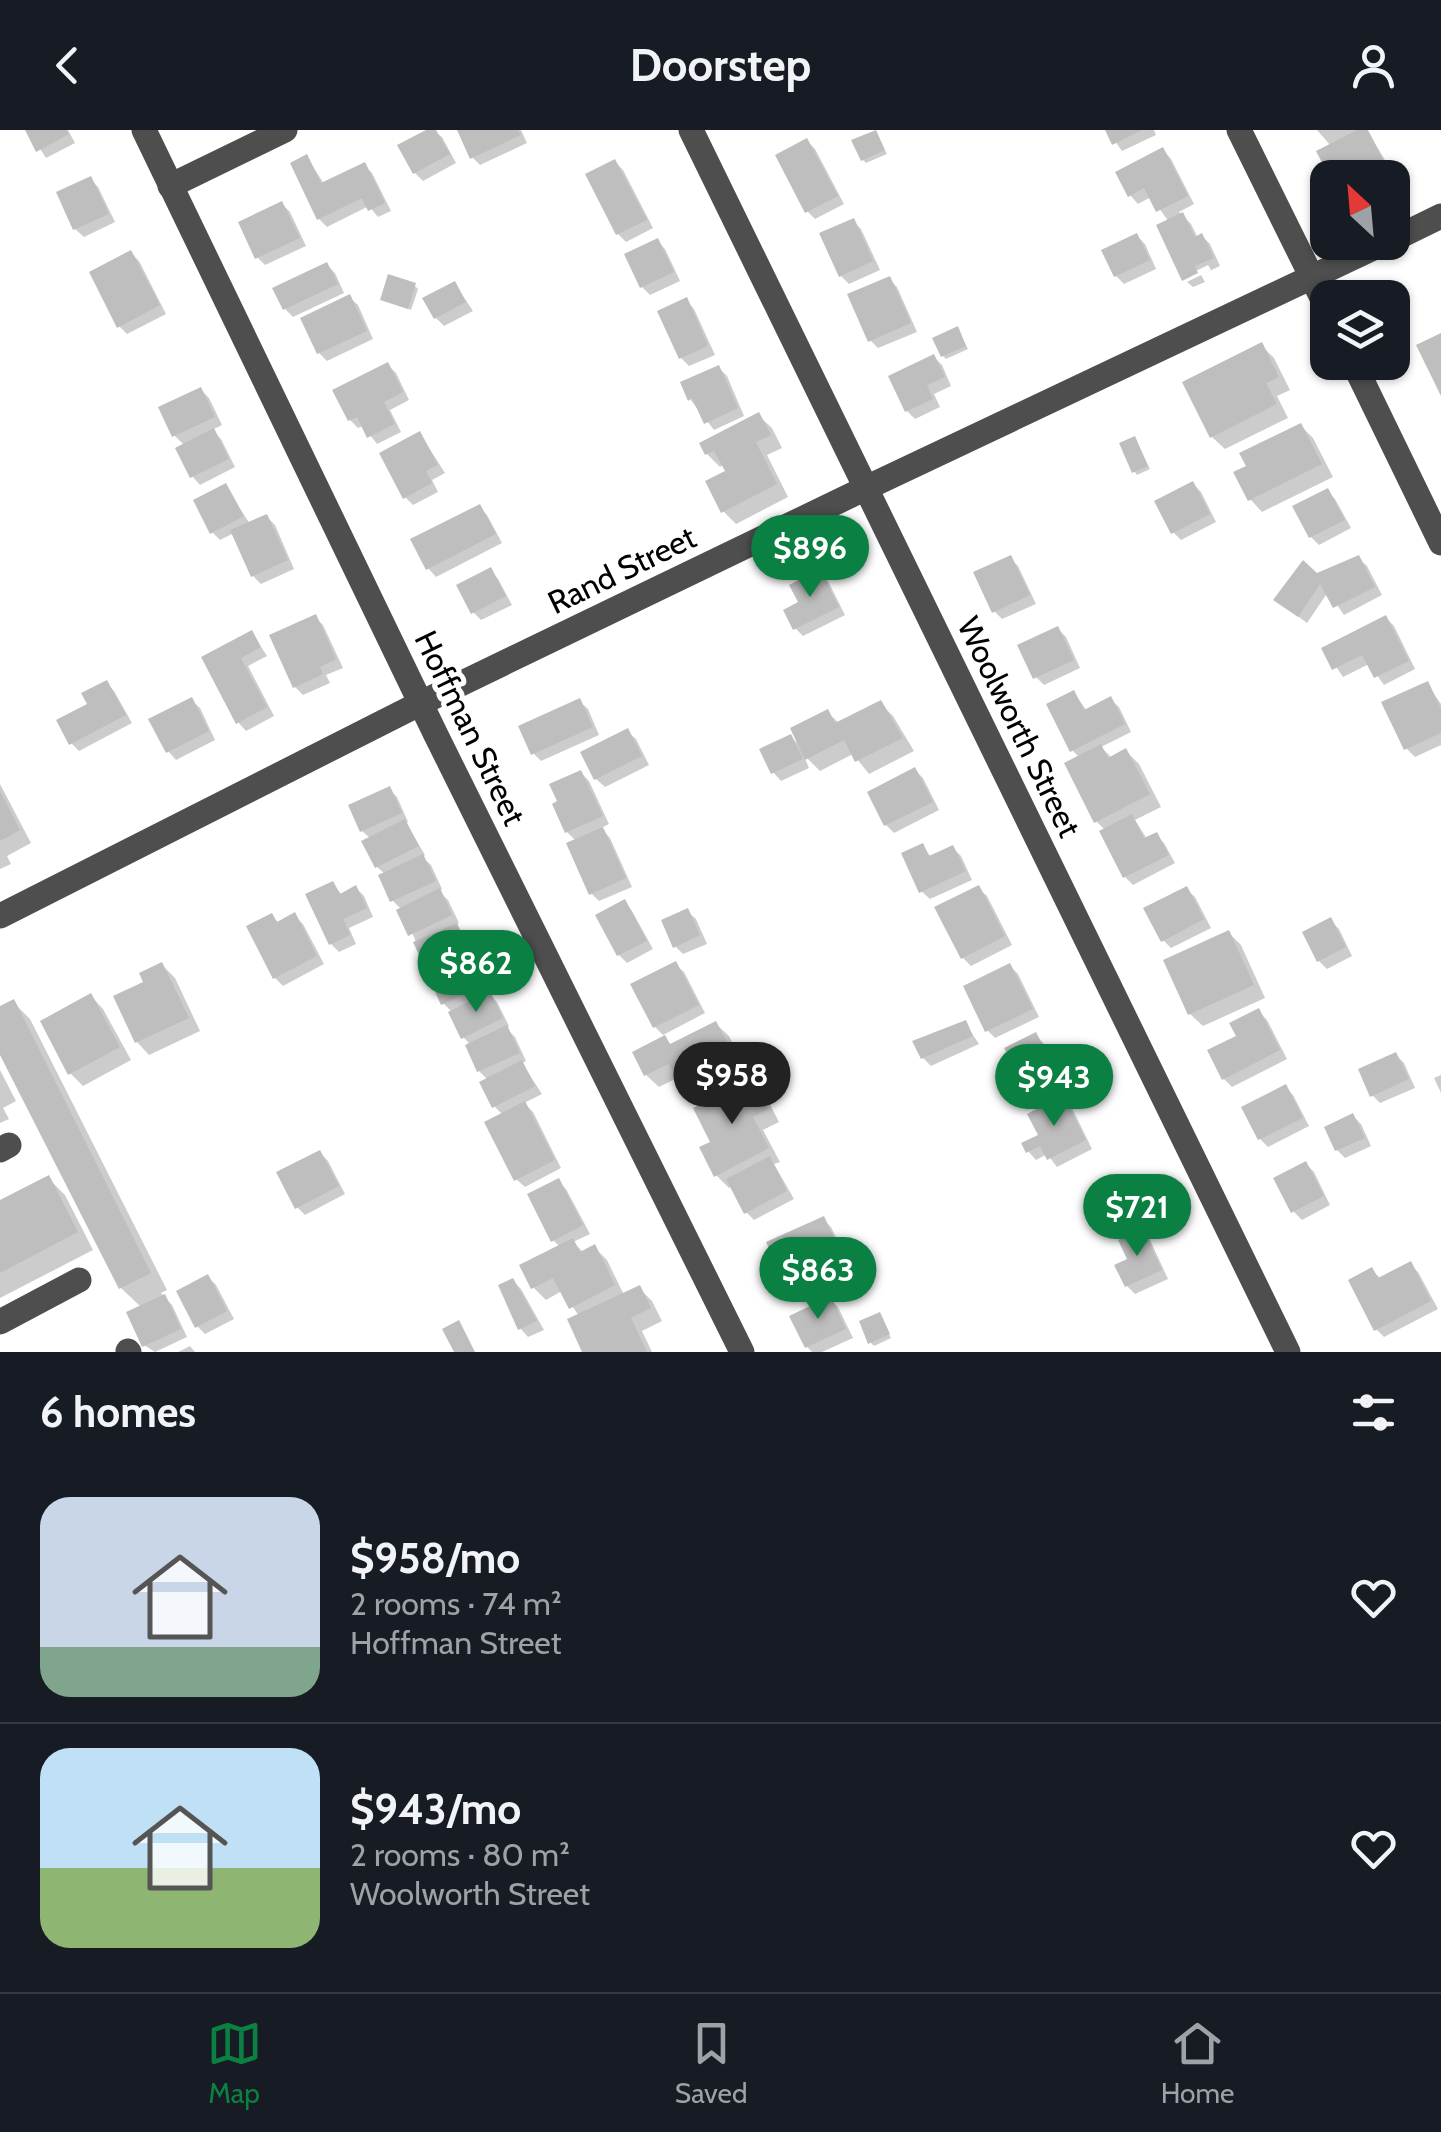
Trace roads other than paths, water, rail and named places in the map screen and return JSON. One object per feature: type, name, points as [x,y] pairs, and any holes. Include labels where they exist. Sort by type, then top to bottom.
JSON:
[{"type":"street","name":"Hoffman Street","points":[[144,130],[421,704],[742,1352]]},
{"type":"street","points":[[170,186],[285,130]]},
{"type":"street","name":"Woolworth Street","points":[[692,130],[1288,1352]]},
{"type":"street","points":[[1239,130],[1312,279]]},
{"type":"street","name":"Rand Street","points":[[1410,231],[1441,216]]},
{"type":"street","name":"Rand Street","points":[[0,916],[421,704],[866,488],[1351,260]]},
{"type":"street","points":[[1362,380],[1441,544]]},
{"type":"street","points":[[0,1322],[78,1280]]}]
